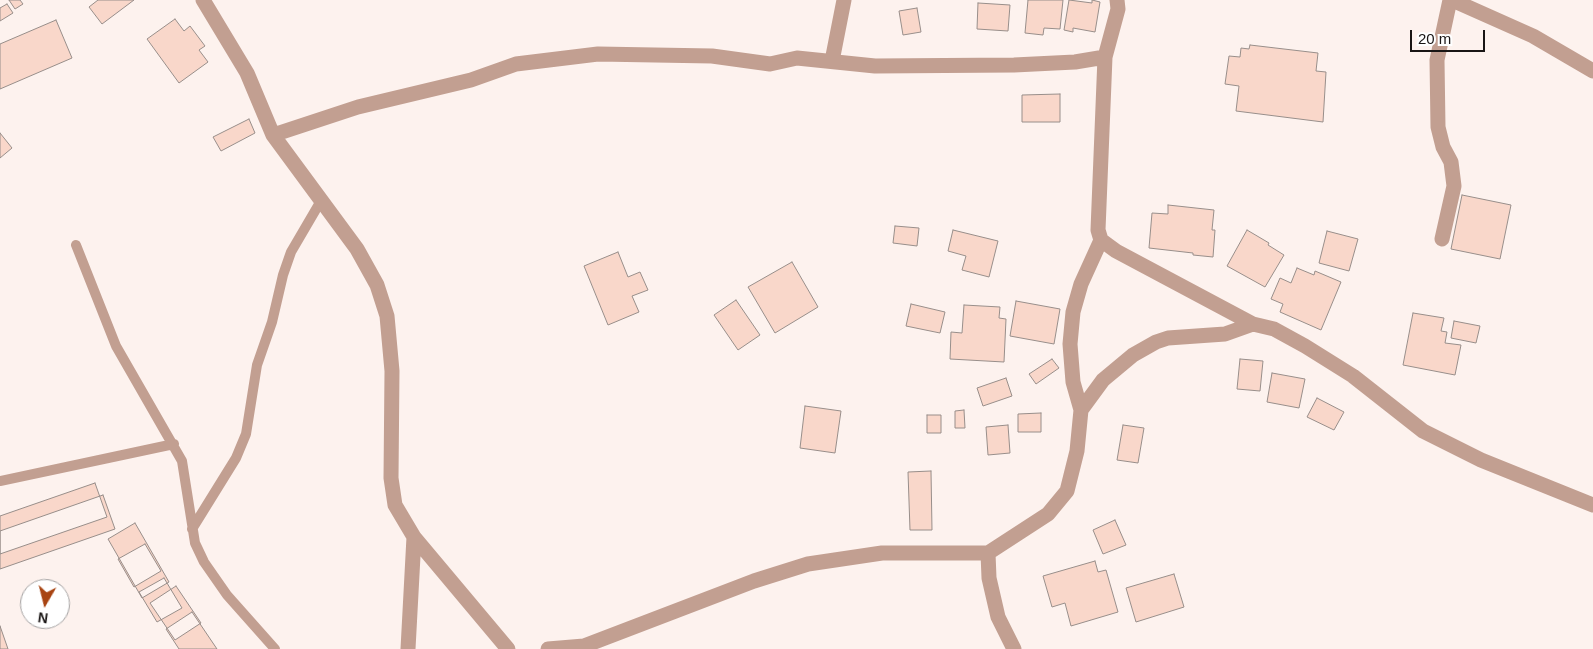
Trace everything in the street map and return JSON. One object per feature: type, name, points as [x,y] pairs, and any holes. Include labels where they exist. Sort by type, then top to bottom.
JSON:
[{"type":"street","points":[[204,0],[247,73],[274,135],[357,249],[377,285],[387,316],[392,371],[392,478],[395,505],[414,537],[508,649]]},
{"type":"street","points":[[832,60],[844,0]]},
{"type":"street","points":[[1117,0],[1118,9],[1105,57],[1098,230],[1101,240],[1116,251],[1253,324],[1274,330],[1304,346],[1353,376],[1423,431],[1481,460],[1593,505]]},
{"type":"street","points":[[1442,240],[1454,186],[1451,162],[1443,147],[1438,127],[1437,60],[1451,0],[1533,36],[1593,71]]},
{"type":"street","points":[[274,135],[358,107],[471,80],[525,63],[598,54],[712,56],[770,64],[798,58],[832,60],[875,66],[1014,65],[1075,62],[1105,57]]},
{"type":"street","points":[[548,649],[584,646],[754,581],[808,564],[882,553],[988,553],[1048,514],[1066,491],[1077,451],[1081,410],[1073,382],[1070,344],[1073,312],[1081,284],[1101,240]]},
{"type":"street","points":[[1081,410],[1103,380],[1146,346],[1168,338],[1225,334],[1253,324]]},
{"type":"street","points":[[408,649],[414,537]]},
{"type":"street","points":[[988,553],[989,578],[998,617],[1014,649]]},
{"type":"lane","points":[[192,529],[236,458],[246,434],[258,365],[272,322],[283,275],[291,252],[322,199]]},
{"type":"lane","points":[[76,245],[116,346],[174,444],[186,475],[195,543],[204,562],[227,595],[275,649]]},
{"type":"lane","points":[[0,481],[174,444]]},
{"type":"building","points":[[9,0],[20,0],[23,4],[15,9]]},
{"type":"building","points":[[98,0],[134,0],[102,24],[89,7]]},
{"type":"building","points":[[1028,0],[1063,0],[1060,29],[1044,28],[1043,35],[1025,33]]},
{"type":"building","points":[[1069,0],[1092,3],[1092,0],[1100,2],[1095,32],[1073,28],[1073,32],[1064,30]]},
{"type":"building","points":[[978,3],[1010,5],[1008,31],[977,29]]},
{"type":"building","points":[[7,4],[13,13],[0,21],[0,8]]},
{"type":"building","points":[[917,8],[921,32],[903,35],[899,11]]},
{"type":"building","points":[[175,19],[184,31],[190,26],[205,46],[199,50],[208,62],[179,83],[147,39]]},
{"type":"building","points":[[56,20],[72,58],[0,89],[0,44]]},
{"type":"building","points":[[1250,45],[1318,53],[1316,71],[1326,72],[1323,122],[1236,111],[1239,86],[1225,84],[1229,56],[1240,57],[1241,48],[1249,49]]},
{"type":"building","points":[[1060,94],[1060,122],[1022,122],[1022,95]]},
{"type":"building","points":[[249,119],[255,133],[221,151],[213,137]]},
{"type":"building","points":[[0,133],[12,148],[0,158]]},
{"type":"building","points":[[1462,195],[1511,205],[1500,259],[1451,249]]},
{"type":"building","points":[[1168,205],[1214,210],[1212,230],[1215,230],[1213,257],[1149,248],[1152,213],[1168,214]]},
{"type":"building","points":[[895,226],[919,228],[917,246],[893,243]]},
{"type":"building","points":[[953,230],[998,241],[989,277],[962,270],[966,256],[948,251]]},
{"type":"building","points":[[1247,230],[1269,243],[1268,245],[1284,255],[1265,287],[1227,266]]},
{"type":"building","points":[[1327,231],[1358,239],[1349,271],[1319,263]]},
{"type":"building","points":[[618,252],[628,277],[640,272],[648,290],[632,296],[639,312],[608,325],[584,266]]},
{"type":"building","points":[[792,262],[818,307],[775,333],[748,287]]},
{"type":"building","points":[[1297,268],[1314,275],[1315,271],[1341,282],[1321,330],[1280,312],[1283,304],[1271,299],[1280,278],[1291,283]]},
{"type":"building","points":[[736,300],[760,335],[738,350],[714,315]]},
{"type":"building","points":[[1016,301],[1060,309],[1054,344],[1010,336]]},
{"type":"building","points":[[911,304],[945,312],[940,333],[906,326]]},
{"type":"building","points":[[964,305],[1000,307],[999,318],[1006,319],[1004,362],[950,359],[951,332],[962,333]]},
{"type":"building","points":[[1413,313],[1444,318],[1441,331],[1447,332],[1445,343],[1461,345],[1455,375],[1403,365]]},
{"type":"building","points":[[1454,321],[1480,326],[1476,343],[1451,338]]},
{"type":"building","points":[[1052,359],[1059,368],[1036,384],[1029,374]]},
{"type":"building","points":[[1240,359],[1263,361],[1260,391],[1237,389]]},
{"type":"building","points":[[1272,373],[1305,379],[1299,408],[1267,402]]},
{"type":"building","points":[[1006,378],[1012,396],[983,406],[977,388]]},
{"type":"building","points":[[1317,398],[1344,412],[1334,430],[1307,417]]},
{"type":"building","points":[[805,406],[841,411],[835,453],[800,448]]},
{"type":"building","points":[[964,410],[965,428],[955,428],[955,411]]},
{"type":"building","points":[[1041,413],[1041,432],[1018,432],[1018,414]]},
{"type":"building","points":[[927,415],[941,415],[941,433],[927,433]]},
{"type":"building","points":[[1008,425],[1010,453],[988,455],[986,427]]},
{"type":"building","points":[[1123,425],[1144,428],[1138,463],[1117,460]]},
{"type":"building","points":[[931,471],[932,530],[910,530],[908,472]]},
{"type":"building","points":[[95,483],[107,517],[0,554],[0,516]]},
{"type":"building","points":[[103,495],[115,529],[0,569],[0,531]]},
{"type":"building","points":[[1115,520],[1126,545],[1103,554],[1093,530]]},
{"type":"building","points":[[135,523],[169,582],[142,598],[108,539]]},
{"type":"building","points":[[145,544],[161,571],[134,587],[118,559]]},
{"type":"building","points":[[1095,561],[1098,572],[1106,570],[1118,612],[1071,626],[1065,603],[1052,607],[1043,576]]},
{"type":"building","points":[[1174,574],[1184,607],[1136,622],[1126,588]]},
{"type":"building","points":[[164,578],[182,608],[157,622],[139,592]]},
{"type":"building","points":[[176,586],[201,623],[175,640],[150,603]]},
{"type":"building","points":[[192,612],[217,649],[179,649],[166,629]]},
{"type":"building","points":[[0,626],[8,649],[0,649]]}]
